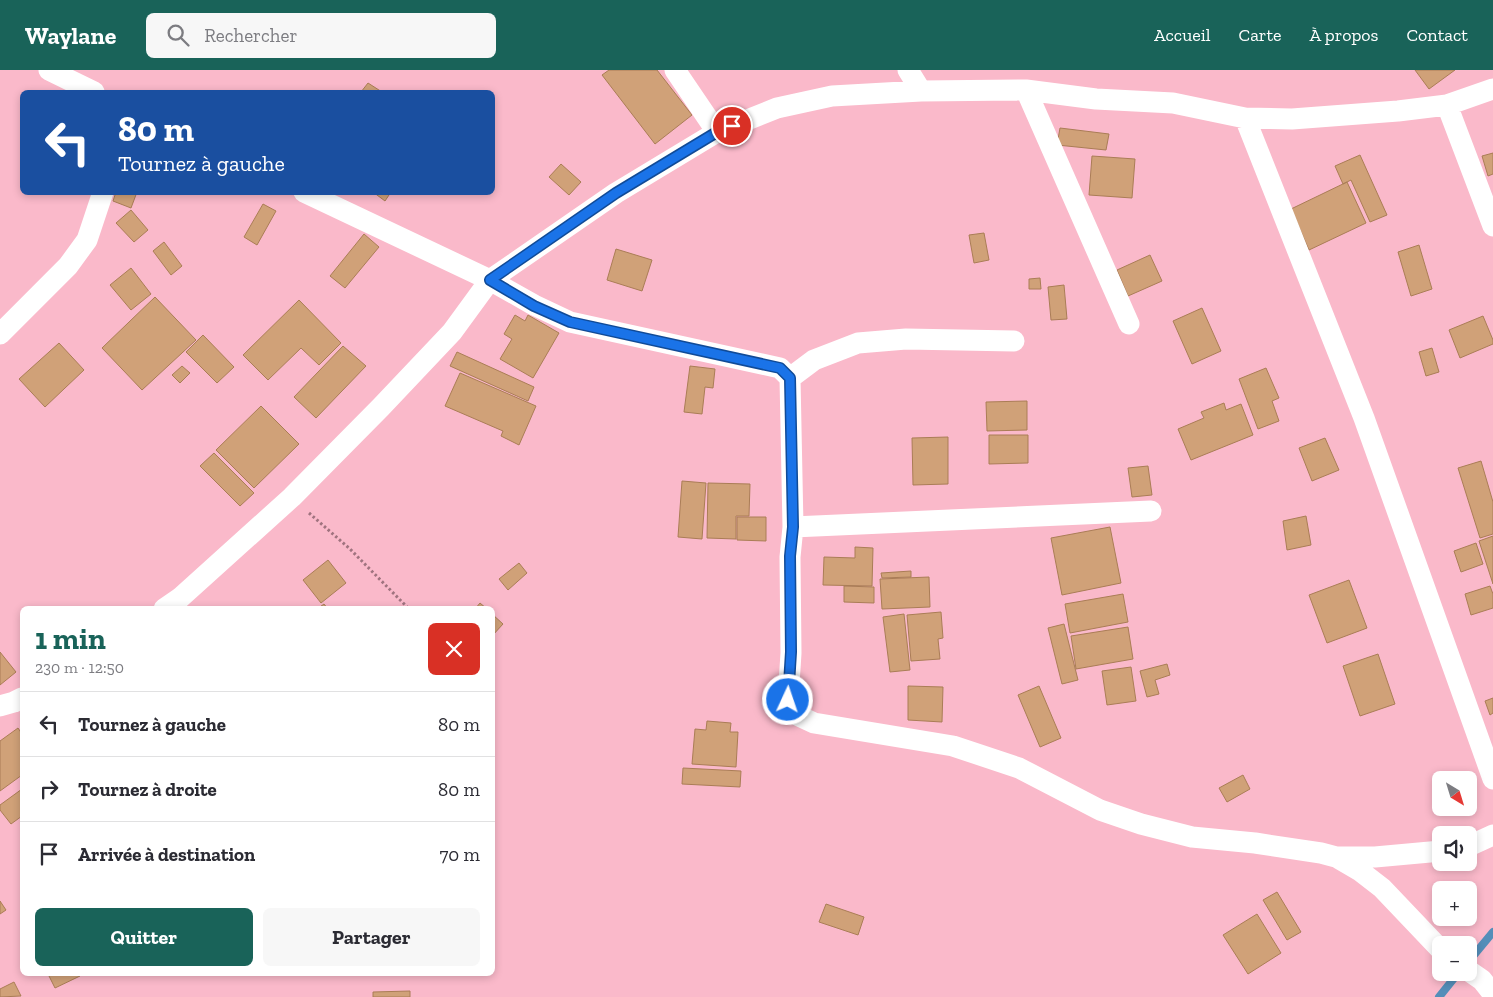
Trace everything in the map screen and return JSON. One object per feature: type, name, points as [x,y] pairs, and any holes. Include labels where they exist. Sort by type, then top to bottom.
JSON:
[{"type":"street","points":[[675,70],[717,132]]},
{"type":"street","points":[[908,70],[921,91]]},
{"type":"street","points":[[61,73],[91,90]]},
{"type":"street","points":[[168,606],[180,598],[292,497],[452,332],[490,280],[616,193],[717,132],[777,108],[832,96],[921,91],[1026,90],[1096,99],[1173,103],[1245,118],[1320,118],[1447,105],[1493,89]]},
{"type":"street","points":[[1026,90],[1129,324]]},
{"type":"street","points":[[1447,105],[1493,226]]},
{"type":"street","points":[[1245,118],[1364,418],[1493,779]]},
{"type":"street","points":[[0,334],[68,266],[87,240],[103,195]]},
{"type":"street","points":[[310,195],[490,280],[534,306],[570,322],[780,368],[790,378],[793,527],[790,556],[791,652],[788,700],[791,708],[799,716],[814,723],[954,746],[1019,768],[1100,810],[1141,824],[1192,837],[1254,843],[1336,857],[1375,857],[1432,852]]},
{"type":"street","points":[[790,378],[814,360],[858,344],[906,339],[1014,341]]},
{"type":"street","points":[[793,527],[1150,510]]},
{"type":"street","points":[[0,706],[20,699]]},
{"type":"street","points":[[1477,842],[1493,835]]},
{"type":"street","points":[[1336,857],[1360,871],[1382,888],[1432,941]]},
{"type":"path","points":[[292,497],[350,549],[406,606]]},
{"type":"building","points":[[609,70],[657,70],[692,115],[655,144],[602,75]]},
{"type":"building","points":[[1415,70],[1455,70],[1429,89]]},
{"type":"building","points":[[368,83],[379,90],[363,90]]},
{"type":"building","points":[[1060,128],[1109,134],[1106,150],[1057,145]]},
{"type":"building","points":[[1493,153],[1493,174],[1488,176],[1482,156]]},
{"type":"building","points":[[1360,155],[1387,215],[1370,222],[1351,180],[1343,184],[1335,166]]},
{"type":"building","points":[[1092,156],[1135,159],[1132,198],[1089,195]]},
{"type":"building","points":[[561,164],[581,182],[569,195],[549,177]]},
{"type":"building","points":[[1347,182],[1366,223],[1309,250],[1291,209]]},
{"type":"building","points":[[115,195],[136,195],[131,208],[113,201]]},
{"type":"building","points":[[377,195],[389,195],[385,201]]},
{"type":"building","points":[[263,204],[276,211],[257,245],[244,237]]},
{"type":"building","points":[[131,210],[148,230],[134,242],[116,223]]},
{"type":"building","points":[[984,233],[989,260],[974,263],[969,235]]},
{"type":"building","points":[[364,234],[379,247],[345,288],[330,276]]},
{"type":"building","points":[[164,242],[182,266],[171,275],[153,251]]},
{"type":"building","points":[[1419,245],[1432,289],[1411,296],[1398,252]]},
{"type":"building","points":[[616,249],[652,260],[642,291],[607,280]]},
{"type":"building","points":[[1150,255],[1162,281],[1128,296],[1117,270]]},
{"type":"building","points":[[131,268],[151,294],[131,310],[110,285]]},
{"type":"building","points":[[1040,278],[1041,289],[1029,289],[1029,279]]},
{"type":"building","points":[[1064,285],[1067,319],[1051,320],[1048,287]]},
{"type":"building","points":[[155,297],[196,340],[142,390],[102,348]]},
{"type":"building","points":[[299,300],[341,343],[319,365],[301,348],[268,380],[243,355]]},
{"type":"building","points":[[1202,308],[1221,351],[1192,364],[1173,321]]},
{"type":"building","points":[[515,315],[525,321],[528,315],[559,333],[533,378],[500,359],[512,339],[504,334]]},
{"type":"building","points":[[1483,316],[1493,344],[1460,358],[1449,330]]},
{"type":"building","points":[[203,335],[234,367],[217,383],[186,352]]},
{"type":"building","points":[[59,343],[84,370],[45,407],[19,379]]},
{"type":"building","points":[[343,346],[366,366],[316,418],[294,397]]},
{"type":"building","points":[[1432,348],[1439,372],[1426,376],[1419,352]]},
{"type":"building","points":[[457,352],[534,387],[528,401],[450,366]]},
{"type":"building","points":[[182,366],[190,373],[180,383],[172,375]]},
{"type":"building","points":[[690,366],[715,369],[713,388],[705,387],[702,414],[684,412]]},
{"type":"building","points":[[1266,368],[1279,398],[1272,401],[1279,421],[1258,429],[1239,379]]},
{"type":"building","points":[[460,373],[536,406],[519,445],[501,436],[503,431],[445,406]]},
{"type":"building","points":[[1027,401],[1027,430],[987,431],[986,402]]},
{"type":"building","points":[[1224,403],[1226,410],[1241,404],[1253,435],[1191,460],[1178,429],[1204,418],[1201,412]]},
{"type":"building","points":[[261,406],[299,444],[254,488],[216,450]]},
{"type":"building","points":[[989,435],[1028,435],[1028,463],[989,464]]},
{"type":"building","points":[[948,437],[948,484],[913,485],[912,438]]},
{"type":"building","points":[[1325,438],[1339,470],[1312,481],[1299,448]]},
{"type":"building","points":[[214,453],[254,493],[240,506],[200,466]]},
{"type":"building","points":[[1481,461],[1493,502],[1493,534],[1480,538],[1458,468]]},
{"type":"building","points":[[1148,466],[1152,495],[1132,497],[1128,468]]},
{"type":"building","points":[[682,481],[706,483],[702,539],[678,537]]},
{"type":"building","points":[[708,483],[750,484],[749,516],[736,516],[736,539],[707,538]]},
{"type":"building","points":[[1306,516],[1311,545],[1287,550],[1283,521]]},
{"type":"building","points":[[737,517],[766,517],[766,541],[737,540]]},
{"type":"building","points":[[1110,527],[1121,583],[1062,595],[1051,538]]},
{"type":"building","points":[[1493,536],[1493,584],[1479,541]]},
{"type":"building","points":[[1476,543],[1483,564],[1461,572],[1454,551]]},
{"type":"building","points":[[855,547],[873,548],[872,586],[823,585],[824,557],[855,558]]},
{"type":"building","points":[[328,560],[346,583],[321,603],[303,580]]},
{"type":"building","points":[[519,563],[527,573],[508,590],[499,579]]},
{"type":"building","points":[[911,571],[911,577],[882,578],[881,573]]},
{"type":"building","points":[[929,577],[930,607],[882,609],[880,579]]},
{"type":"building","points":[[1349,580],[1367,628],[1327,643],[1309,595]]},
{"type":"building","points":[[844,586],[874,587],[874,603],[844,602]]},
{"type":"building","points":[[1490,586],[1493,594],[1493,608],[1471,615],[1465,594]]},
{"type":"building","points":[[1123,594],[1128,622],[1070,633],[1065,604]]},
{"type":"building","points":[[941,612],[943,638],[938,639],[940,659],[911,661],[907,615]]},
{"type":"building","points":[[904,614],[910,670],[890,672],[883,617]]},
{"type":"building","points":[[495,617],[503,624],[495,633]]},
{"type":"building","points":[[1064,624],[1078,680],[1062,684],[1048,628]]},
{"type":"building","points":[[1128,627],[1133,659],[1076,669],[1071,636]]},
{"type":"building","points":[[0,652],[16,672],[0,685]]},
{"type":"building","points":[[1378,654],[1395,704],[1360,716],[1343,666]]},
{"type":"building","points":[[1167,664],[1170,675],[1155,680],[1159,694],[1147,697],[1140,671]]},
{"type":"building","points":[[1131,667],[1136,701],[1107,705],[1102,671]]},
{"type":"building","points":[[908,686],[943,687],[942,722],[908,720]]},
{"type":"building","points":[[1039,686],[1061,738],[1040,747],[1018,695]]},
{"type":"building","points":[[1493,698],[1493,713],[1490,715],[1485,701]]},
{"type":"building","points":[[707,721],[731,723],[730,732],[738,732],[736,767],[692,764],[695,729],[706,730]]},
{"type":"building","points":[[18,728],[20,731],[20,776],[0,791],[0,741]]},
{"type":"building","points":[[683,768],[741,771],[740,787],[682,784]]},
{"type":"building","points":[[1243,775],[1250,789],[1227,802],[1219,788]]},
{"type":"building","points":[[20,790],[20,817],[11,824],[0,810],[0,805]]},
{"type":"building","points":[[1277,892],[1301,932],[1287,940],[1263,900]]},
{"type":"building","points":[[0,901],[6,910],[0,914]]},
{"type":"building","points":[[826,904],[864,917],[858,935],[819,922]]},
{"type":"building","points":[[1257,914],[1281,953],[1248,974],[1223,935]]},
{"type":"building","points":[[49,976],[80,976],[55,988]]},
{"type":"building","points":[[14,982],[21,996],[0,997],[0,989]]},
{"type":"building","points":[[410,991],[410,997],[373,997],[373,992]]},
{"type":"waterway","points":[[1477,951],[1493,932]]},
{"type":"waterway","points":[[1439,997],[1452,981]]},
{"type":"route","points":[[732,126],[717,132],[616,193],[490,280],[534,306],[570,322],[780,368],[790,378],[793,527],[790,556],[791,652],[788,700]]}]
